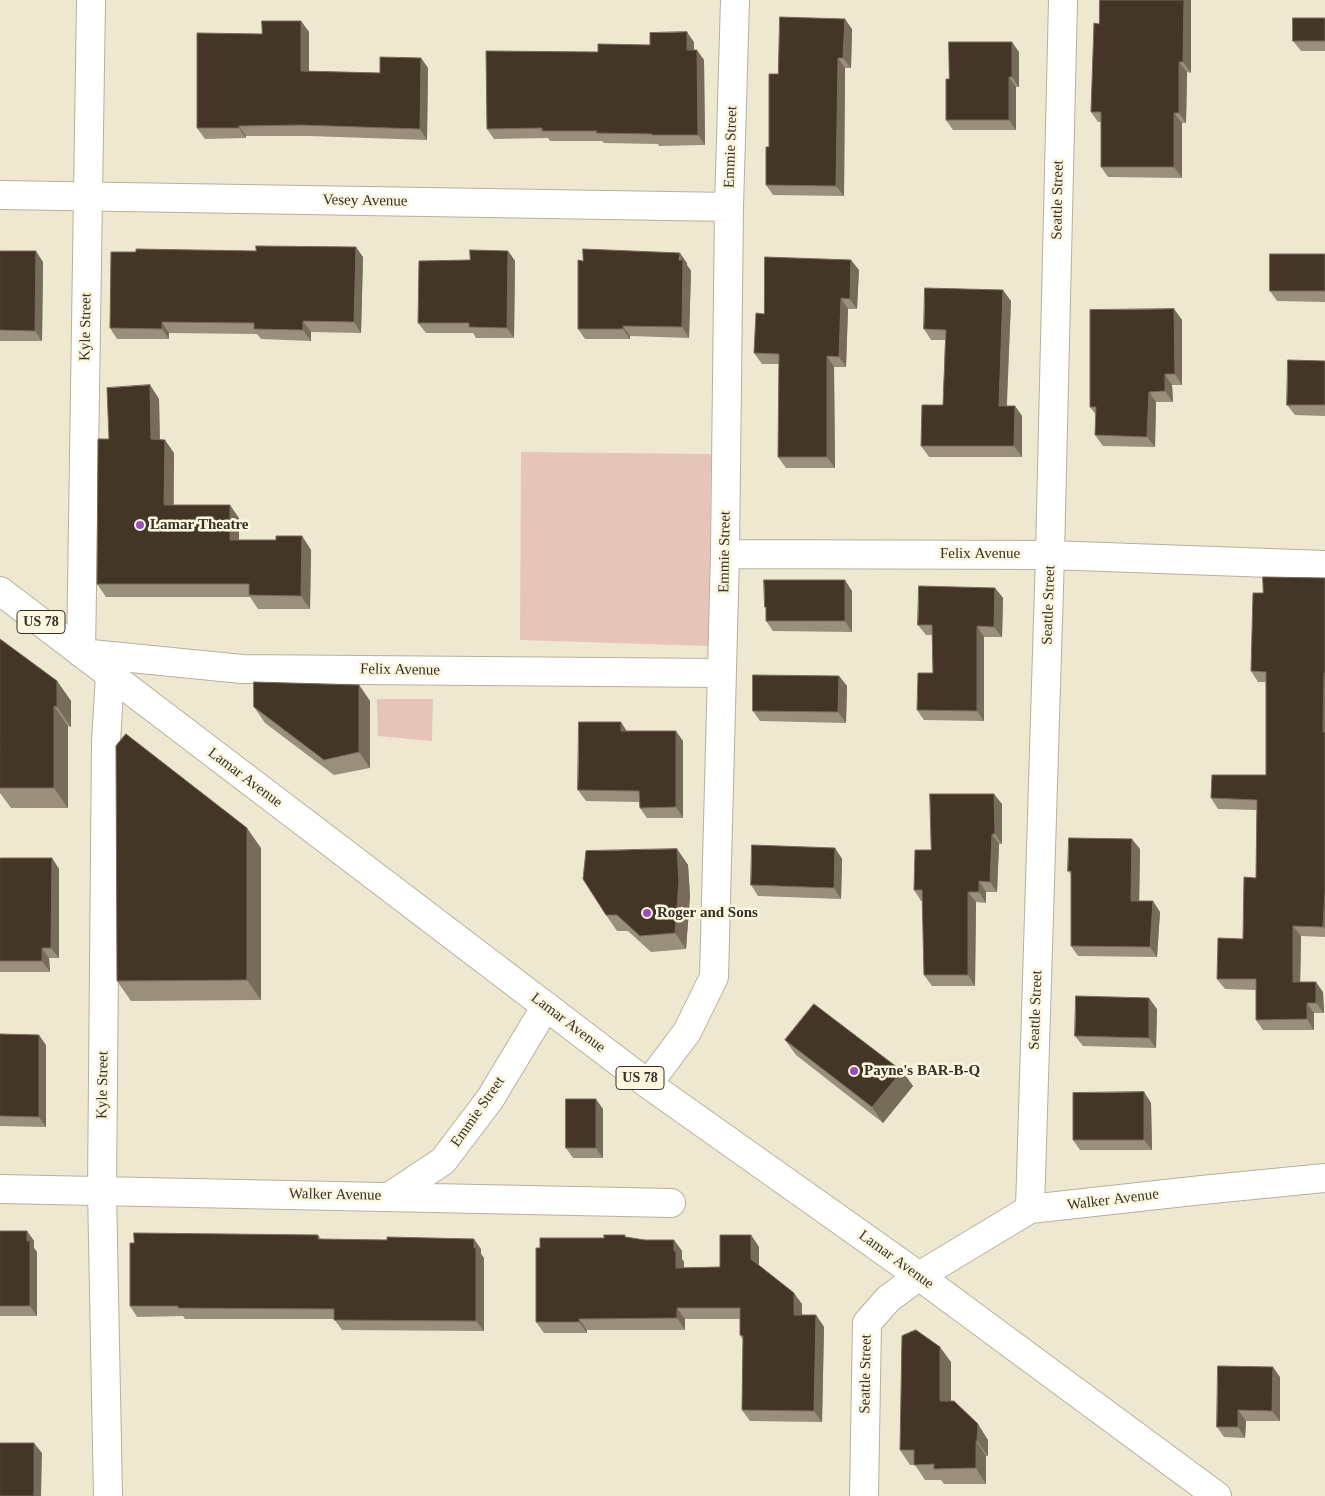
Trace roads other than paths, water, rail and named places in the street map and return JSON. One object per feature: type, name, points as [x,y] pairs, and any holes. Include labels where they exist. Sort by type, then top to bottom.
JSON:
[{"type":"street","name":"Kyle Street","points":[[81,653],[91,0]]},
{"type":"street","name":"Emmie Street","points":[[648,1084],[687,1032],[714,977],[725,554],[729,206],[735,0]]},
{"type":"street","name":"Seattle Street","points":[[1030,1210],[1050,554],[1063,0]]},
{"type":"street","name":"Vesey Avenue","points":[[0,195],[729,206]]},
{"type":"street","name":"Felix Avenue","points":[[725,554],[1050,554],[1325,565]]},
{"type":"street","name":"Lamar Avenue","points":[[0,591],[648,1084],[919,1276],[1217,1496]]},
{"type":"street","name":"Felix Avenue","points":[[81,653],[242,669],[721,673]]},
{"type":"street","name":"Kyle Street","points":[[108,1496],[102,1190],[106,742],[110,675]]},
{"type":"street","name":"Emmie Street","points":[[389,1197],[443,1162],[490,1099],[546,1006]]},
{"type":"street","name":"Walker Avenue","points":[[919,1276],[1030,1210],[1325,1178]]},
{"type":"street","name":"Walker Avenue","points":[[0,1189],[671,1203]]},
{"type":"street","name":"Seattle Street","points":[[864,1496],[867,1323],[888,1299],[919,1276]]},
{"type":"place","name":"Lamar Theatre","points":[[140,525]]},
{"type":"place","name":"Roger and Sons","points":[[647,913]]},
{"type":"place","name":"Payne's BAR-B-Q","points":[[854,1071]]}]
